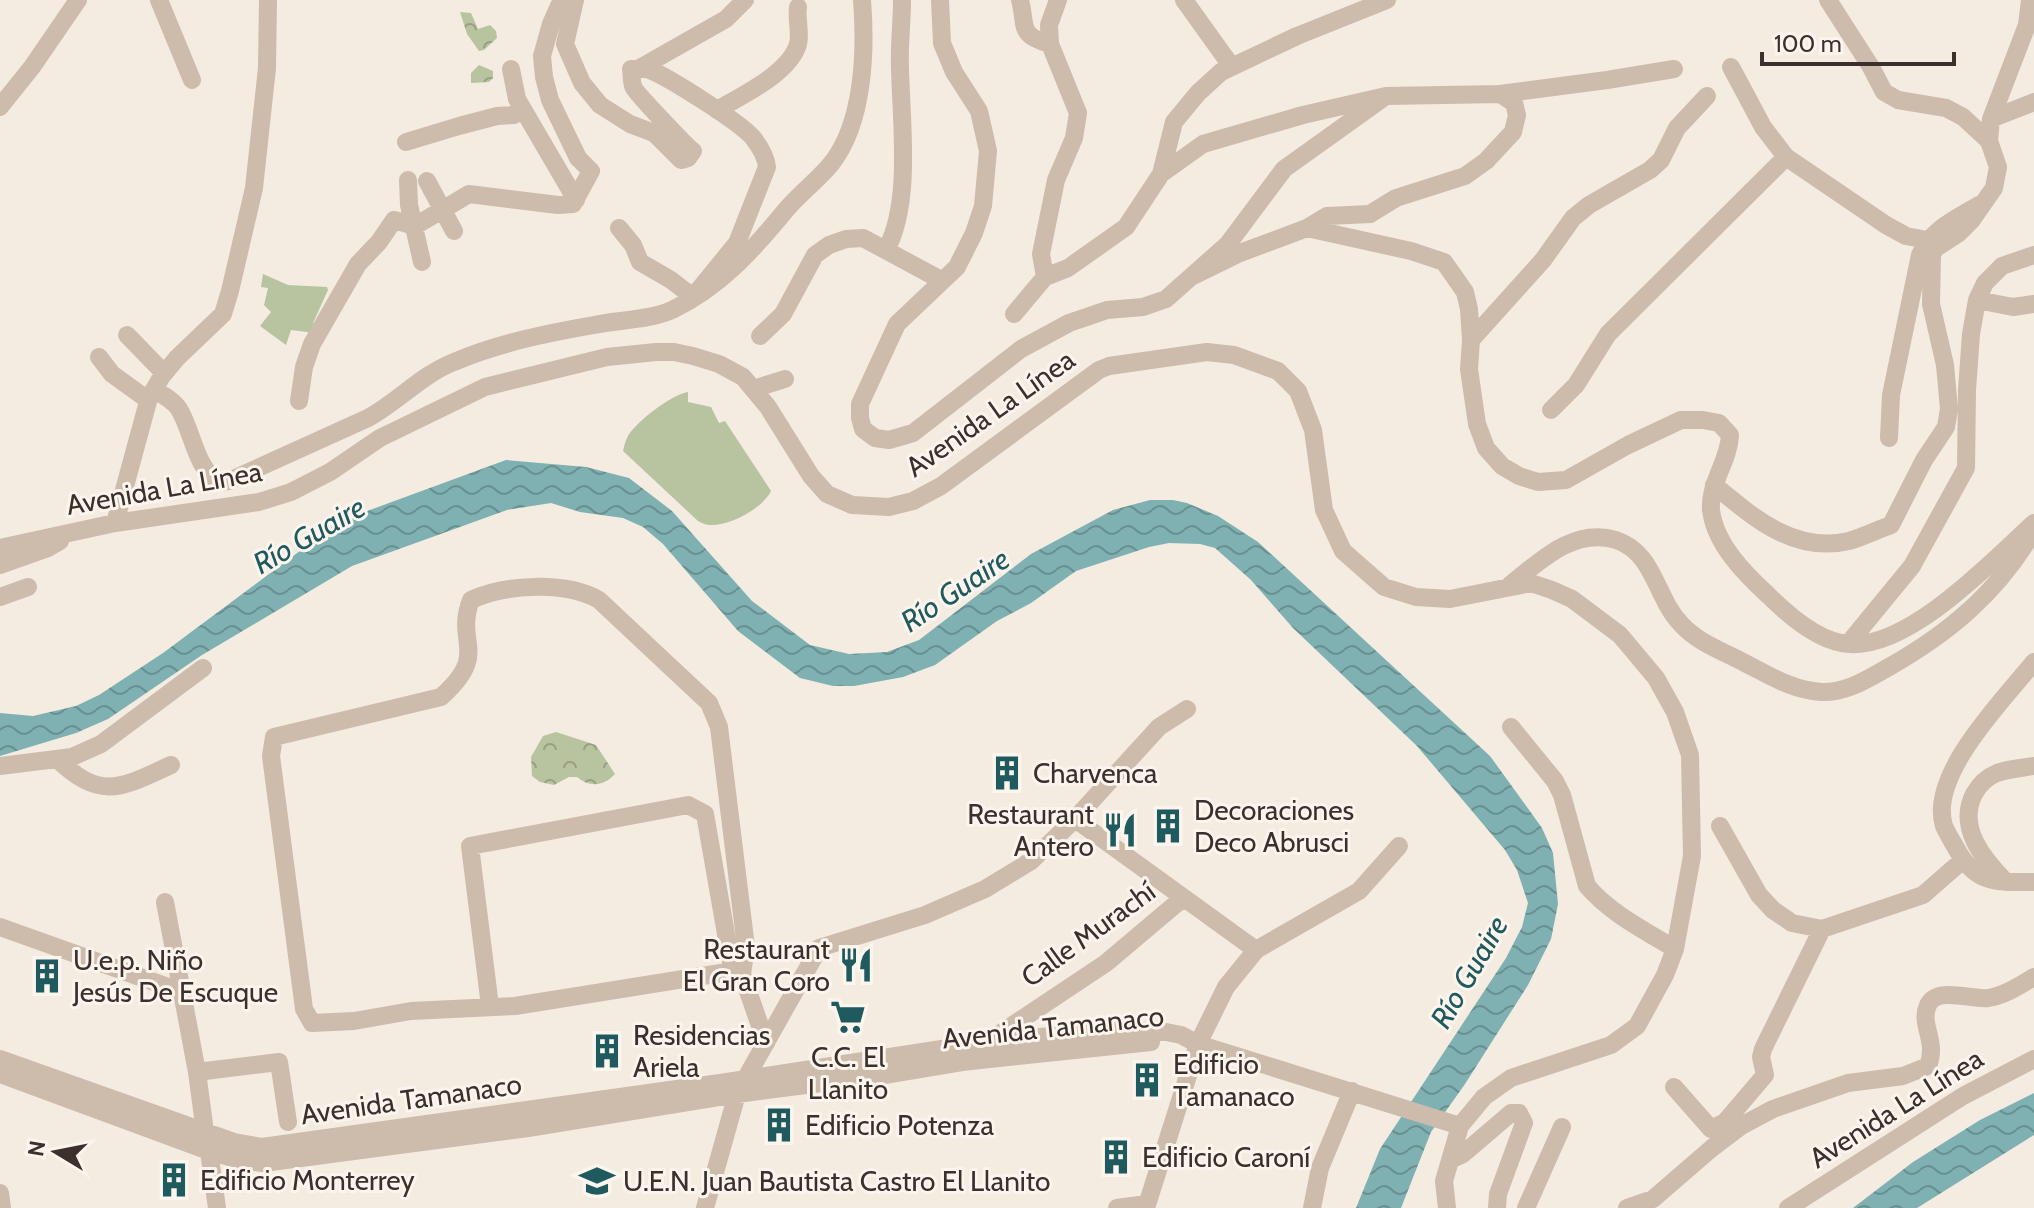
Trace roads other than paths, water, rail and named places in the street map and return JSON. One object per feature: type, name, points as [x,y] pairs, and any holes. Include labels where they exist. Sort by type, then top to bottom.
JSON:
[{"type":"street","points":[[0,107],[78,0]]},
{"type":"street","points":[[159,0],[192,80]]},
{"type":"street","points":[[115,523],[151,395],[164,373],[223,314],[230,291],[254,188],[267,68],[268,0]]},
{"type":"street","points":[[299,401],[304,367],[312,344],[358,264],[394,220],[413,226],[469,194],[558,205],[573,204],[576,200],[591,171],[578,158],[550,100],[542,56],[559,6],[568,0]]},
{"type":"street","points":[[575,0],[565,44],[582,83],[600,105],[630,124],[654,133],[681,160],[688,158],[693,151],[683,144],[634,89],[631,69],[649,70],[717,110],[755,140],[766,160],[767,167],[737,243],[693,297]]},
{"type":"street","points":[[638,69],[726,19],[745,0]]},
{"type":"street","points":[[99,357],[112,374],[151,395],[171,400],[179,409],[206,471],[219,482],[229,481],[386,409],[428,373],[456,360],[541,335],[661,313],[706,292],[740,263],[791,204],[809,190],[843,147],[864,65],[862,0]]},
{"type":"street","points":[[886,250],[896,232],[901,207],[902,0]]},
{"type":"street","points":[[940,0],[942,43],[954,72],[979,111],[988,151],[983,206],[957,267],[897,324],[860,404],[863,429],[875,438],[889,440],[913,433],[1021,349],[1069,323],[1107,310],[1143,307],[1166,299],[1228,244],[1284,169],[1386,96]]},
{"type":"street","points":[[1020,0],[1022,24],[1032,39],[1050,44]]},
{"type":"street","points":[[1045,277],[1041,254],[1056,180],[1074,138],[1078,113],[1050,44],[1049,25],[1058,0]]},
{"type":"street","points":[[1184,0],[1232,67]]},
{"type":"street","points":[[1014,314],[1045,277],[1068,268],[1126,227],[1161,174],[1174,122],[1221,72],[1297,36],[1387,0]]},
{"type":"street","points":[[1828,0],[1884,92],[1898,100],[1946,108],[1963,117],[1989,141]]},
{"type":"street","points":[[1714,485],[1766,527],[1800,541],[1826,544],[1849,541],[1891,525],[1924,460],[1946,427],[1949,409],[1945,365],[1931,304],[1932,254],[1971,221],[1994,188],[1998,167],[1989,141],[1991,119],[2027,25],[2030,0]]},
{"type":"street","points":[[717,110],[768,80],[789,61],[798,44],[798,7]]},
{"type":"street","points":[[1731,67],[1763,127],[1786,157],[1886,225],[1906,236],[1927,240]]},
{"type":"street","points":[[511,69],[517,99],[576,200]]},
{"type":"street","points":[[1161,174],[1203,144],[1303,115],[1386,96],[1500,94],[1674,69]]},
{"type":"street","points":[[1191,277],[1240,253],[1307,228],[1327,216],[1370,214],[1396,198],[1465,176],[1486,161],[1513,132],[1517,115],[1514,103],[1500,94]]},
{"type":"street","points":[[1471,340],[1543,260],[1573,218],[1661,160],[1677,128],[1707,96]]},
{"type":"street","points":[[1991,119],[2034,102]]},
{"type":"street","points":[[406,142],[497,116],[514,115],[523,110]]},
{"type":"street","points":[[1551,410],[1576,385],[1608,334],[1786,157]]},
{"type":"street","points":[[422,262],[413,226],[417,181],[442,210],[454,231]]},
{"type":"street","points":[[1889,438],[1891,395],[1920,255],[1927,240],[1945,225],[1981,204]]},
{"type":"street","points":[[619,228],[633,245],[640,262],[693,297]]},
{"type":"street","points":[[1307,228],[1411,251],[1444,262],[1465,292],[1469,309],[1469,369],[1477,424],[1486,448],[1502,466],[1519,476],[1538,482],[1566,480],[1681,420],[1719,423],[1730,435],[1730,451],[1714,485],[1711,511],[1719,534],[1737,564],[1770,597],[1816,633],[1848,644],[1871,643],[1892,635],[1954,596],[2034,523]]},
{"type":"street","points":[[760,336],[783,314],[815,255],[829,245],[846,239],[863,238],[941,280]]},
{"type":"street","points":[[1848,644],[1912,566],[1966,468],[1971,334],[1977,300],[1985,283],[2002,266],[2034,255]]},
{"type":"street","points":[[1977,300],[2013,307],[2034,316]]},
{"type":"street","points":[[2013,307],[2034,304]]},
{"type":"street","points":[[127,335],[164,373]]},
{"type":"street","name":"Avenida La Línea","points":[[0,548],[115,523],[259,502],[291,492],[330,472],[380,438],[485,387],[607,357],[674,352],[719,364],[743,377],[753,389],[788,437],[811,476],[827,494],[852,505],[889,507],[913,501],[941,486],[1099,370],[1109,366],[1207,352],[1234,355],[1278,371],[1298,391],[1313,430],[1324,510],[1343,551],[1384,587],[1416,597],[1450,599],[1531,583],[1572,599],[1620,635],[1656,678],[1675,712],[1690,755],[1692,856],[1675,949],[1665,975],[1637,1026],[1611,1045],[1511,1078],[1484,1097],[1460,1126],[1444,1181],[1447,1208]]},
{"type":"street","points":[[753,389],[785,379]]},
{"type":"street","points":[[1508,586],[1556,548],[1583,539],[1612,539],[1630,545],[1643,556],[1671,612],[1681,625],[1698,638],[1794,688],[1824,692],[1855,686],[1937,639],[1983,599],[2034,530]]},
{"type":"street","points":[[0,565],[48,548],[69,534]]},
{"type":"street","points":[[547,585],[586,592],[599,600],[709,703],[714,712],[719,727],[746,947],[738,974],[721,973],[515,1006],[411,1011],[354,1021],[312,1023],[304,1009],[271,756],[274,737],[441,697],[459,681],[468,665],[470,651],[466,611],[471,600],[482,595],[547,585]]},
{"type":"street","points":[[0,597],[28,587]]},
{"type":"street","points":[[2034,662],[1971,739],[1953,768],[1943,802],[1944,824],[1963,860],[1979,877],[2006,882],[2034,882]]},
{"type":"street","points":[[0,766],[72,757],[101,744],[203,668]]},
{"type":"street","points":[[705,1208],[737,1094],[819,948],[925,915],[985,889],[1031,861],[1075,819],[1159,727],[1187,709]]},
{"type":"street","points":[[1511,727],[1555,781],[1562,795],[1587,886],[1624,918],[1675,949]]},
{"type":"street","points":[[57,759],[78,779],[101,787],[126,786],[171,765]]},
{"type":"street","points":[[2006,882],[1988,865],[1968,825],[1971,801],[1979,785],[1996,773],[2034,766]]},
{"type":"street","points":[[490,1006],[470,846],[688,805],[705,814],[738,974],[766,1043]]},
{"type":"street","points":[[1075,819],[1256,950]]},
{"type":"street","points":[[1720,826],[1759,895],[1773,910],[1792,923],[1822,929],[1923,895],[1963,860]]},
{"type":"street","points":[[1117,1208],[1146,1206],[1198,1044],[1226,987],[1256,950],[1359,891],[1399,846]]},
{"type":"street","name":"Calle Murachí","points":[[987,1042],[1106,963],[1183,898]]},
{"type":"street","points":[[165,902],[205,1132]]},
{"type":"street","points":[[0,927],[182,992]]},
{"type":"street","points":[[1674,1087],[1711,1129],[1725,1122],[1765,1075],[1761,1057],[1763,1049],[1822,929]]},
{"type":"street","points":[[1627,1208],[1653,1199],[1741,1126],[1773,1109],[1848,1083],[1903,1076],[1928,1066],[1933,1045],[1925,1020],[1932,999],[1942,995],[1986,998],[2011,991],[2034,977]]},
{"type":"street","name":"Avenida Tamanaco","points":[[0,1059],[205,1132],[248,1145],[282,1145],[987,1042],[1113,1030],[1166,1032],[1181,1035],[1198,1044]]},
{"type":"street","name":"Avenida Tamanaco","points":[[0,1074],[209,1151],[251,1162],[278,1163],[962,1062],[1143,1041],[1198,1044]]},
{"type":"street","points":[[1198,1044],[1460,1126]]},
{"type":"street","name":"Avenida La Línea","points":[[1788,1208],[1963,1096],[2034,1059]]},
{"type":"street","points":[[197,1072],[279,1062],[288,1122]]},
{"type":"street","points":[[1312,1208],[1320,1168],[1352,1091]]},
{"type":"street","points":[[1450,1160],[1463,1154],[1511,1113],[1519,1113],[1523,1117],[1524,1123],[1498,1194],[1497,1208]]},
{"type":"street","points":[[1526,1208],[1562,1127]]},
{"type":"street","points":[[209,1151],[217,1208]]},
{"type":"street","points":[[0,1193],[2,1208]]},
{"type":"water","name":"Río Guaire","points":[[506,460],[586,467],[629,478],[672,511],[752,601],[810,645],[849,654],[887,652],[919,640],[1031,554],[1113,510],[1150,500],[1187,503],[1218,516],[1258,542],[1490,756],[1542,828],[1553,853],[1558,904],[1551,939],[1528,985],[1431,1132],[1401,1208],[1356,1208],[1380,1149],[1506,958],[1522,927],[1528,903],[1517,870],[1505,850],[1417,746],[1293,628],[1251,580],[1215,548],[1169,543],[1076,571],[935,665],[903,677],[854,686],[833,686],[800,678],[738,631],[663,544],[643,527],[623,518],[580,512],[551,503],[507,510],[352,566],[202,655],[108,719],[76,733],[0,756],[0,713],[33,716],[76,706],[99,695],[163,653],[340,521]]},
{"type":"water","points":[[2034,1093],[2034,1135],[1917,1208],[1853,1208],[1913,1162],[1980,1120]]},
{"type":"place","name":"Charvenca","points":[[1007,773]]},
{"type":"place","name":"Decoraciones Deco Abrusci","points":[[1168,826]]},
{"type":"place","name":"Restaurant Antero","points":[[1120,830]]},
{"type":"place","name":"Restaurant El Gran Coro","points":[[856,965]]},
{"type":"place","name":"U.e.p. Niño Jesús De Escuque","points":[[47,976]]},
{"type":"place","name":"C.C. El Llanito","points":[[848,1017]]},
{"type":"place","name":"Residencias Ariela","points":[[607,1051]]},
{"type":"place","name":"Edificio Tamanaco","points":[[1147,1080]]},
{"type":"place","name":"Edificio Potenza","points":[[779,1125]]},
{"type":"place","name":"Edificio Caroní","points":[[1116,1157]]},
{"type":"place","name":"Edificio Monterrey","points":[[174,1180]]},
{"type":"place","name":"U.E.N. Juan Bautista Castro El Llanito","points":[[597,1181]]}]
